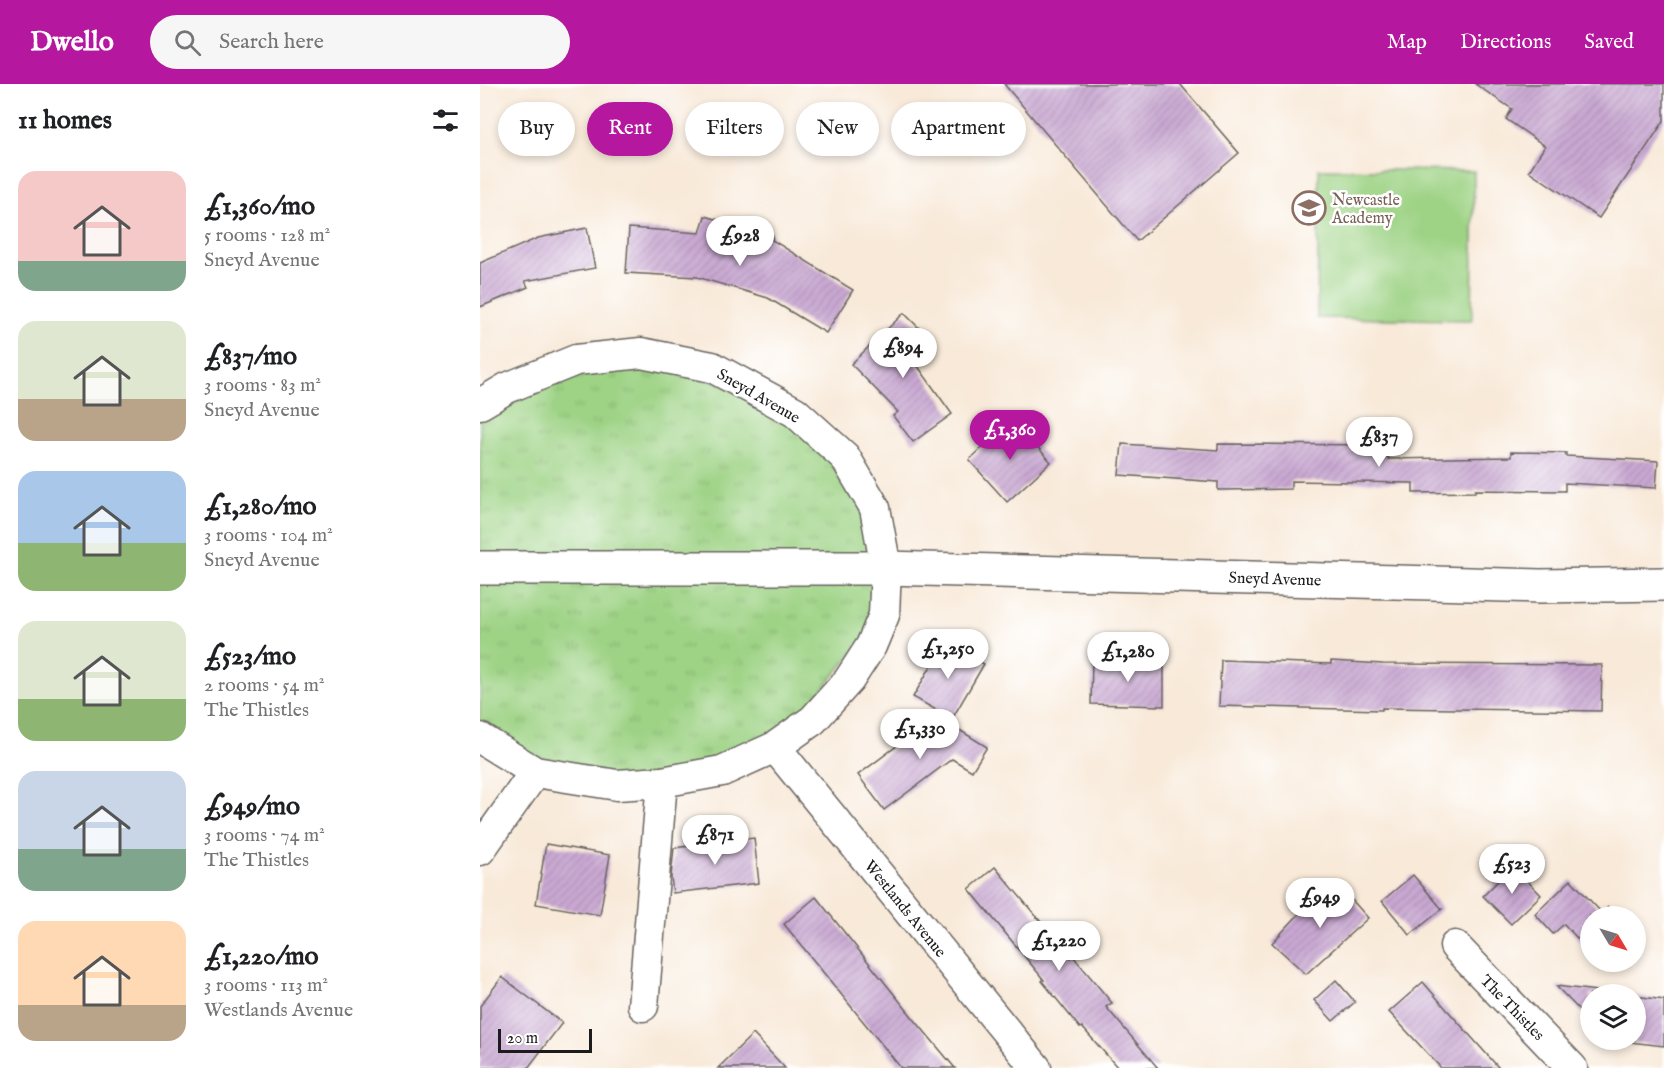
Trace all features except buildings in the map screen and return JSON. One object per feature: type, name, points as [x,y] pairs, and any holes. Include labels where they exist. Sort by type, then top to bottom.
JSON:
[{"type":"street","name":"Sneyd Avenue","points":[[480,404],[507,388],[576,360],[641,353],[712,367],[795,412],[845,457],[874,508],[886,568],[884,615],[871,646],[849,680],[813,720],[775,747],[722,771],[663,782],[616,785],[535,772],[480,738]]},
{"type":"street","name":"Sneyd Avenue","points":[[480,568],[886,568],[1540,586],[1664,584]]},
{"type":"street","name":"Westlands Avenue","points":[[775,747],[1036,1068]]},
{"type":"street","points":[[480,850],[535,772]]},
{"type":"street","points":[[643,1006],[663,782]]},
{"type":"street","name":"The Thistles","points":[[1455,946],[1572,1068]]},
{"type":"green space","points":[[1319,169],[1474,171],[1472,320],[1317,318]]},
{"type":"green space","points":[[641,353],[795,412],[875,508],[884,615],[775,747],[617,785],[480,738],[480,404]]},
{"type":"place","name":"Newcastle Academy","points":[[1309,208]]}]
